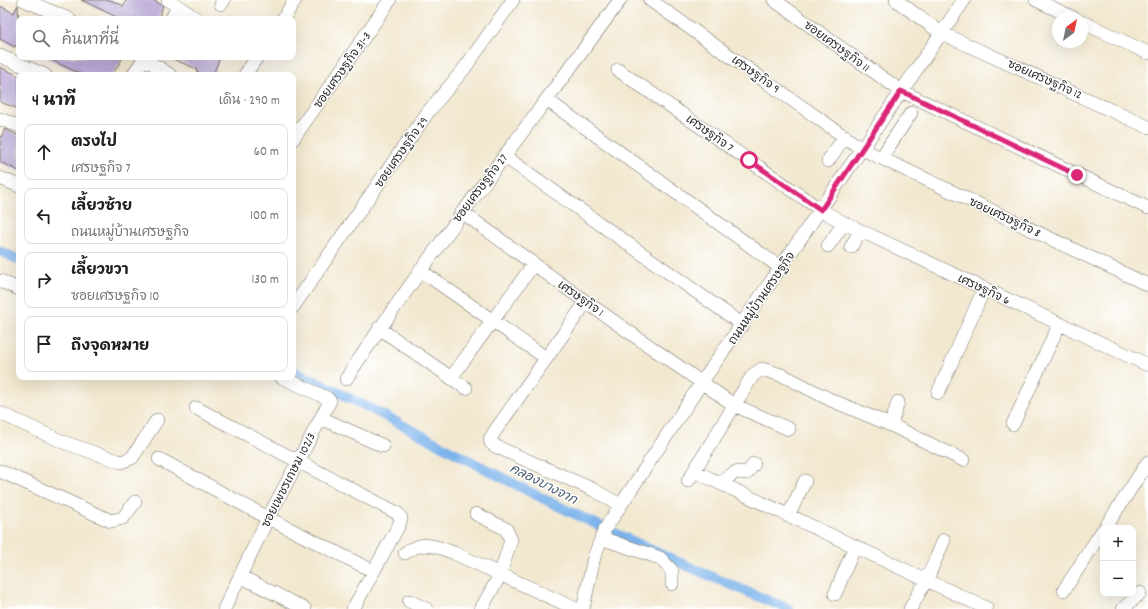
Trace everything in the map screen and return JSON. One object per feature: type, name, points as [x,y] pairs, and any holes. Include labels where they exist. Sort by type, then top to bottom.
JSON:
[{"type":"street","points":[[24,0],[62,16]]},
{"type":"street","points":[[285,16],[295,0]]},
{"type":"street","name":"ซอยเศรษฐกิจ 31-3","points":[[296,135],[390,0]]},
{"type":"street","name":"ซอยเศรษฐกิจ 29","points":[[296,303],[428,112],[464,68],[513,0]]},
{"type":"street","name":"ซอยเศรษฐกิจ 27","points":[[346,379],[379,328],[420,270],[620,0]]},
{"type":"street","name":"เศรษฐกิจ 9","points":[[650,0],[862,149]]},
{"type":"street","name":"ซอยเศรษฐกิจ 11","points":[[774,0],[901,91],[1148,208]]},
{"type":"street","name":"ซอยเศรษฐกิจ 12","points":[[896,0],[941,33],[1148,127]]},
{"type":"street","name":"ถนนหมู่บ้านเศรษฐกิจ","points":[[583,609],[594,557],[603,534],[618,509],[702,382],[743,325],[964,0]]},
{"type":"street","points":[[1036,0],[1061,12]]},
{"type":"street","points":[[172,16],[174,4],[192,16]]},
{"type":"street","points":[[1088,25],[1148,53]]},
{"type":"street","points":[[0,56],[39,72]]},
{"type":"street","points":[[135,72],[142,60]]},
{"type":"street","points":[[148,60],[166,72]]},
{"type":"street","points":[[247,72],[255,60]]},
{"type":"street","name":"เศรษฐกิจ 7","points":[[618,70],[821,210]]},
{"type":"street","points":[[547,100],[781,268]]},
{"type":"street","points":[[881,158],[912,113]]},
{"type":"street","points":[[0,118],[16,125]]},
{"type":"street","points":[[828,161],[845,136]]},
{"type":"street","name":"ซอยเศรษฐกิจ 8","points":[[862,149],[1148,285]]},
{"type":"street","points":[[504,156],[743,325]]},
{"type":"street","points":[[0,178],[16,185]]},
{"type":"street","name":"เศรษฐกิจ 6","points":[[821,210],[860,231],[1059,325],[1148,365]]},
{"type":"street","name":"เศรษฐกิจ 1","points":[[462,212],[586,302],[734,405],[789,429]]},
{"type":"street","points":[[828,246],[844,223]]},
{"type":"street","points":[[851,247],[860,231]]},
{"type":"street","points":[[451,378],[533,264]]},
{"type":"street","points":[[420,270],[546,358]]},
{"type":"street","points":[[0,281],[16,288]]},
{"type":"street","points":[[938,393],[984,289]]},
{"type":"street","points":[[586,302],[497,428],[490,439],[490,443],[594,490],[618,509]]},
{"type":"street","points":[[1013,424],[1059,325]]},
{"type":"street","points":[[379,328],[466,388]]},
{"type":"street","points":[[963,460],[890,425],[831,400],[784,376],[762,369],[753,375],[691,476],[720,482],[788,516],[927,579],[986,608]]},
{"type":"street","name":"ซอยเพชรเกษม 102/3","points":[[224,609],[268,518],[330,402],[327,398],[288,380]]},
{"type":"street","points":[[890,425],[898,402]]},
{"type":"street","points":[[196,408],[397,513],[401,518],[353,609]]},
{"type":"street","points":[[0,413],[63,442],[110,460],[121,462],[132,458],[157,420]]},
{"type":"street","points":[[321,418],[383,446]]},
{"type":"street","points":[[159,459],[268,518],[373,571]]},
{"type":"street","points":[[1107,525],[1148,462]]},
{"type":"street","points":[[720,482],[736,472],[747,473],[754,464]]},
{"type":"street","points":[[0,471],[111,521],[122,518],[135,502]]},
{"type":"street","points":[[788,516],[805,481]]},
{"type":"street","points":[[476,514],[506,529],[511,540],[500,575],[482,609]]},
{"type":"street","points":[[603,534],[660,558],[672,572],[672,584]]},
{"type":"street","points":[[1064,590],[1100,535]]},
{"type":"street","points":[[910,609],[927,579],[944,540]]},
{"type":"street","points":[[405,553],[414,547],[434,546],[454,553],[576,609]]},
{"type":"street","points":[[835,594],[855,546]]},
{"type":"street","points":[[240,576],[305,609]]},
{"type":"street","points":[[1122,609],[1140,593]]},
{"type":"street","points":[[409,600],[426,609]]},
{"type":"building","points":[[81,0],[110,0],[124,6],[126,0],[153,0],[163,6],[159,16],[115,16]]},
{"type":"building","points":[[18,5],[18,16],[16,16],[15,47],[0,39],[0,6],[14,13]]},
{"type":"building","points":[[51,60],[121,60],[114,72],[77,72]]},
{"type":"building","points":[[175,60],[219,60],[214,72],[198,72],[196,71],[197,69]]},
{"type":"building","points":[[0,67],[16,75],[16,108],[0,102]]},
{"type":"building","points":[[5,129],[16,134],[16,170],[0,162],[0,139]]},
{"type":"waterway","name":"คลองบางจาก","points":[[0,251],[16,259]]},
{"type":"waterway","name":"คลองบางจาก","points":[[296,372],[389,418],[576,515],[697,570],[789,609]]},
{"type":"route","points":[[749,160],[821,210],[901,91],[1077,175]]}]
